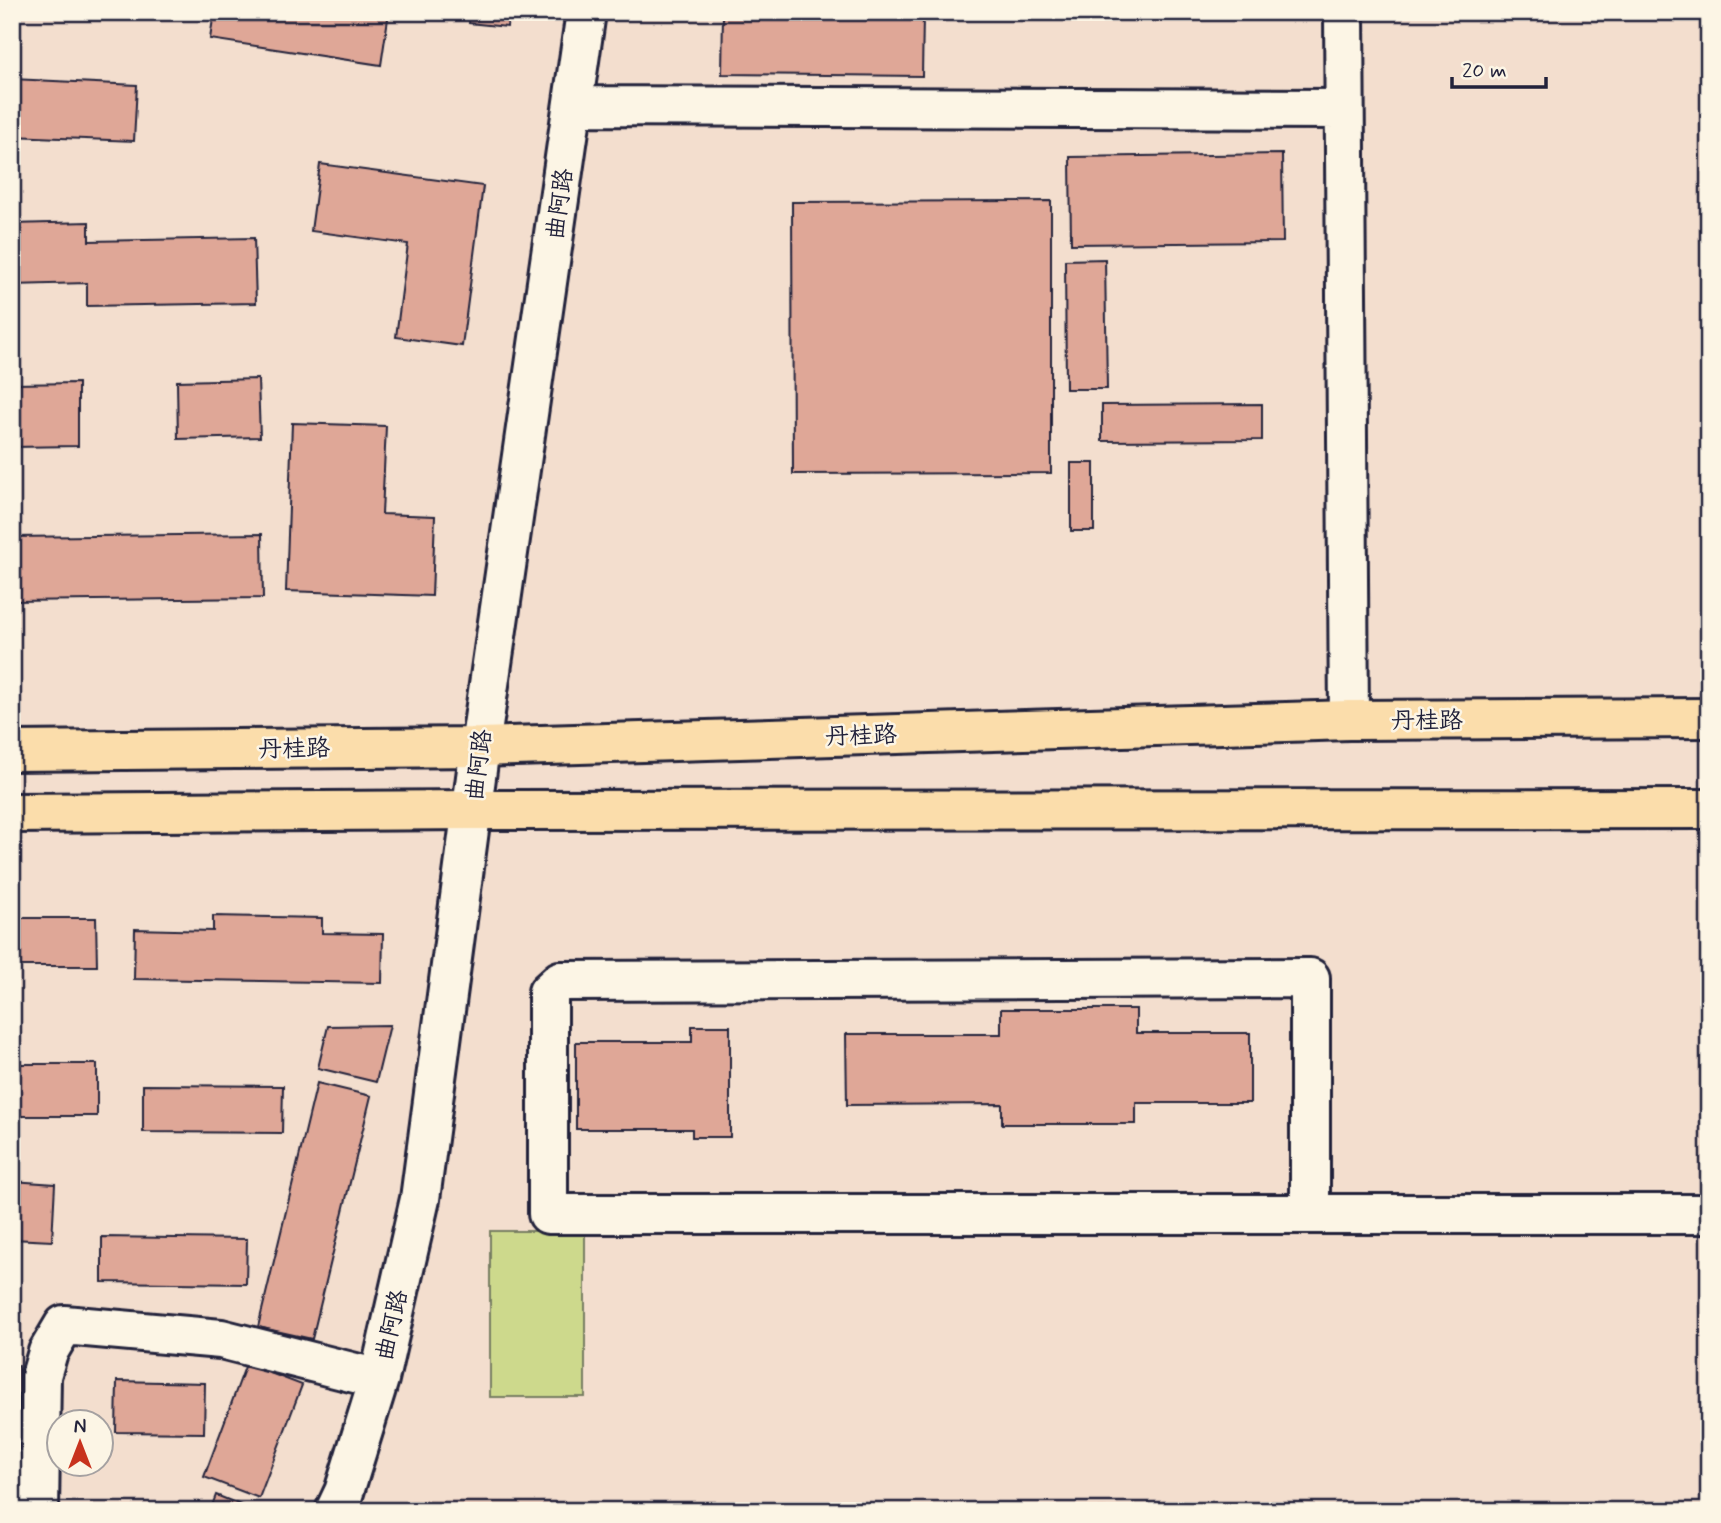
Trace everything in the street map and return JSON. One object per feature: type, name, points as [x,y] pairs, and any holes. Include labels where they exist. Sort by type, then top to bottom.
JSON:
[{"type":"main road","name":"丹桂路","points":[[12,751],[480,747],[1349,720],[1709,718]]},
{"type":"main road","points":[[12,813],[1709,809]]},
{"type":"street","name":"曲阿路","points":[[335,1511],[344,1492],[379,1379],[421,1199],[480,747],[586,12]]},
{"type":"street","points":[[1344,12],[1349,720]]},
{"type":"street","points":[[573,106],[1344,109]]},
{"type":"street","points":[[1310,1212],[1310,978],[561,981],[548,992],[548,1214],[1709,1214]]},
{"type":"street","points":[[39,1511],[41,1377],[48,1352],[64,1325],[221,1339],[379,1379]]},
{"type":"shaded area","points":[[411,1500],[1482,1511],[406,1511]]},
{"type":"green space","points":[[490,1231],[585,1231],[585,1397],[490,1397]]},
{"type":"building","points":[[214,12],[389,12],[381,65],[210,39]]},
{"type":"building","points":[[470,12],[509,12],[507,27],[469,23]]},
{"type":"building","points":[[723,14],[923,16],[922,76],[722,74]]},
{"type":"building","points":[[12,79],[137,85],[134,141],[12,136]]},
{"type":"building","points":[[1282,154],[1283,242],[1071,244],[1070,157]]},
{"type":"building","points":[[320,164],[483,186],[462,346],[396,337],[408,244],[311,231]]},
{"type":"building","points":[[1051,201],[1051,473],[793,474],[792,202]]},
{"type":"building","points":[[89,222],[89,241],[254,238],[256,303],[87,306],[87,283],[12,285],[12,224]]},
{"type":"building","points":[[1105,259],[1107,389],[1066,389],[1065,260]]},
{"type":"building","points":[[258,379],[260,437],[178,439],[177,381]]},
{"type":"building","points":[[78,383],[78,446],[12,447],[12,384]]},
{"type":"building","points":[[1262,404],[1262,440],[1102,441],[1102,405]]},
{"type":"building","points":[[292,423],[386,426],[382,514],[435,516],[432,596],[286,591]]},
{"type":"building","points":[[1071,463],[1094,463],[1094,531],[1071,531]]},
{"type":"building","points":[[262,534],[263,598],[12,601],[12,537]]},
{"type":"building","points":[[213,916],[322,918],[322,933],[383,934],[382,983],[134,979],[135,929],[213,931]]},
{"type":"building","points":[[12,918],[96,918],[97,966],[12,966]]},
{"type":"building","points":[[1001,1009],[1136,1009],[1136,1033],[1250,1033],[1250,1103],[1136,1103],[1136,1124],[1002,1124],[1002,1104],[847,1105],[846,1034],[1001,1034]]},
{"type":"building","points":[[390,1025],[376,1082],[318,1068],[328,1026]]},
{"type":"building","points":[[692,1026],[730,1026],[730,1137],[692,1137],[692,1129],[576,1129],[576,1042],[692,1042]]},
{"type":"building","points":[[12,1064],[97,1064],[97,1116],[12,1116]]},
{"type":"building","points":[[317,1083],[371,1096],[312,1339],[258,1327]]},
{"type":"building","points":[[143,1085],[283,1086],[282,1133],[143,1132]]},
{"type":"building","points":[[12,1181],[55,1184],[52,1241],[12,1239]]},
{"type":"building","points":[[102,1237],[247,1239],[246,1284],[102,1282]]},
{"type":"building","points":[[12,1273],[17,1274],[15,1324],[12,1324]]},
{"type":"building","points":[[246,1364],[302,1385],[259,1498],[204,1477]]},
{"type":"building","points":[[12,1366],[19,1366],[19,1414],[12,1415]]},
{"type":"building","points":[[117,1381],[205,1383],[204,1433],[116,1432]]},
{"type":"building","points":[[12,1461],[25,1461],[25,1511],[12,1511]]},
{"type":"building","points":[[216,1495],[251,1509],[210,1511]]}]
